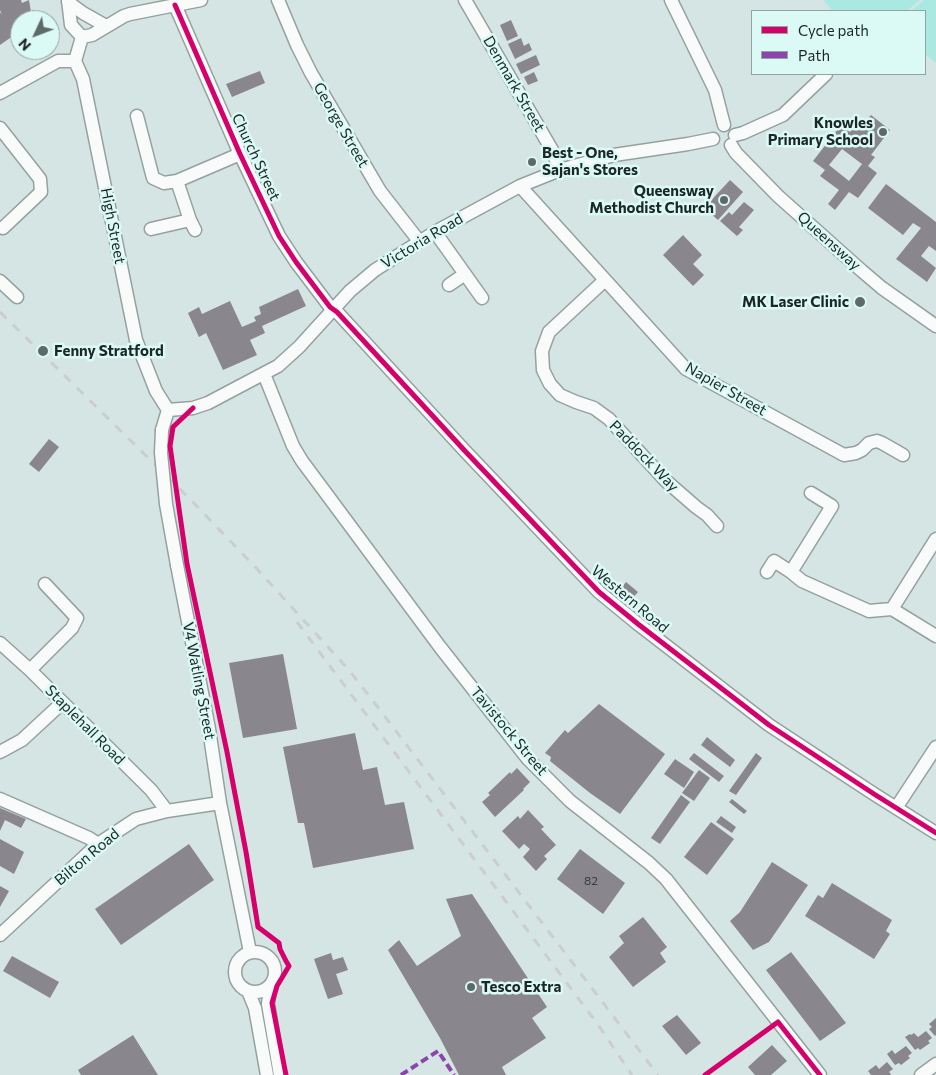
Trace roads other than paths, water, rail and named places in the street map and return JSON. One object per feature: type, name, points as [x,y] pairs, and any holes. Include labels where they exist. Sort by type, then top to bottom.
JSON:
[{"type":"street","points":[[82,37],[92,35],[130,14],[201,0]]},
{"type":"street","name":"George Street","points":[[278,0],[311,73],[380,192],[419,241]]},
{"type":"street","name":"Denmark Street","points":[[465,0],[552,150],[560,170]]},
{"type":"street","points":[[671,0],[715,90],[724,126]]},
{"type":"street","points":[[68,1],[83,13],[106,26]]},
{"type":"street","points":[[68,1],[71,25],[82,37]]},
{"type":"street","name":"Church Street","points":[[175,4],[240,154],[279,236],[296,262],[333,309]]},
{"type":"street","points":[[0,93],[58,61],[75,61],[82,37]]},
{"type":"street","name":"High Street","points":[[75,61],[83,79],[136,340],[156,391],[168,410]]},
{"type":"street","points":[[733,140],[730,127],[720,126],[715,130],[713,136],[715,143],[724,147],[744,133],[783,115],[825,75]]},
{"type":"street","points":[[137,116],[153,178],[164,183],[177,181],[240,154]]},
{"type":"street","points":[[0,128],[40,178],[41,192],[3,228]]},
{"type":"street","name":"Victoria Road","points":[[168,410],[194,408],[208,403],[278,366],[299,348],[350,291],[374,270],[419,241],[520,186],[560,170],[614,155],[713,139]]},
{"type":"street","name":"Queensway","points":[[733,140],[736,153],[778,196],[882,288],[936,326]]},
{"type":"street","points":[[151,229],[193,225],[177,181]]},
{"type":"street","name":"Napier Street","points":[[520,186],[686,369],[844,454],[856,454],[870,443],[877,441],[903,455]]},
{"type":"street","points":[[435,232],[482,298]]},
{"type":"street","points":[[450,285],[465,274]]},
{"type":"street","name":"Paddock Way","points":[[605,280],[549,332],[542,351],[543,370],[550,384],[560,395],[594,408],[609,419],[665,480],[707,515],[717,526]]},
{"type":"street","points":[[0,281],[17,297]]},
{"type":"street","name":"Western Road","points":[[333,309],[464,451],[599,592],[769,725],[936,833]]},
{"type":"street","name":"Tavistock Street","points":[[264,374],[293,446],[302,461],[440,647],[528,759],[570,801],[652,865],[666,879],[820,1075]]},
{"type":"street","name":"V4 Watling Street","points":[[168,410],[162,430],[161,453],[166,504],[209,729],[220,803],[250,952]]},
{"type":"street","points":[[791,572],[832,506],[811,493]]},
{"type":"street","points":[[892,609],[935,541]]},
{"type":"street","points":[[767,572],[774,561],[802,581],[869,611],[892,609],[936,636]]},
{"type":"street","points":[[30,670],[72,628],[77,618],[45,584]]},
{"type":"street","name":"Staplehall Road","points":[[0,643],[30,670],[151,790],[167,811]]},
{"type":"street","points":[[0,752],[22,740],[62,703]]},
{"type":"street","points":[[896,808],[936,747]]},
{"type":"street","points":[[0,799],[89,838],[98,844]]},
{"type":"street","name":"Bilton Road","points":[[0,935],[98,844],[136,819],[167,811],[220,803]]},
{"type":"street","points":[[270,986],[260,991],[248,991],[238,983],[235,971],[236,964],[244,954],[250,952],[263,953],[273,962],[275,968],[268,1004],[280,1075]]},
{"type":"street","points":[[248,991],[259,1025],[267,1075]]},
{"type":"street","points":[[921,1075],[936,1064]]},
{"type":"railway","points":[[0,312],[192,501],[348,669],[658,1075]]},
{"type":"railway","points":[[297,622],[599,1026],[632,1075]]},
{"type":"place","name":"Knowles Primary School","points":[[883,132]]},
{"type":"place","name":"Best - One, Sajan's Stores","points":[[532,162]]},
{"type":"place","name":"Queensway Methodist Church","points":[[724,200]]},
{"type":"place","name":"MK Laser Clinic","points":[[860,302]]},
{"type":"place","name":"Fenny Stratford","points":[[43,351]]},
{"type":"place","name":"Tesco Extra","points":[[471,987]]}]
